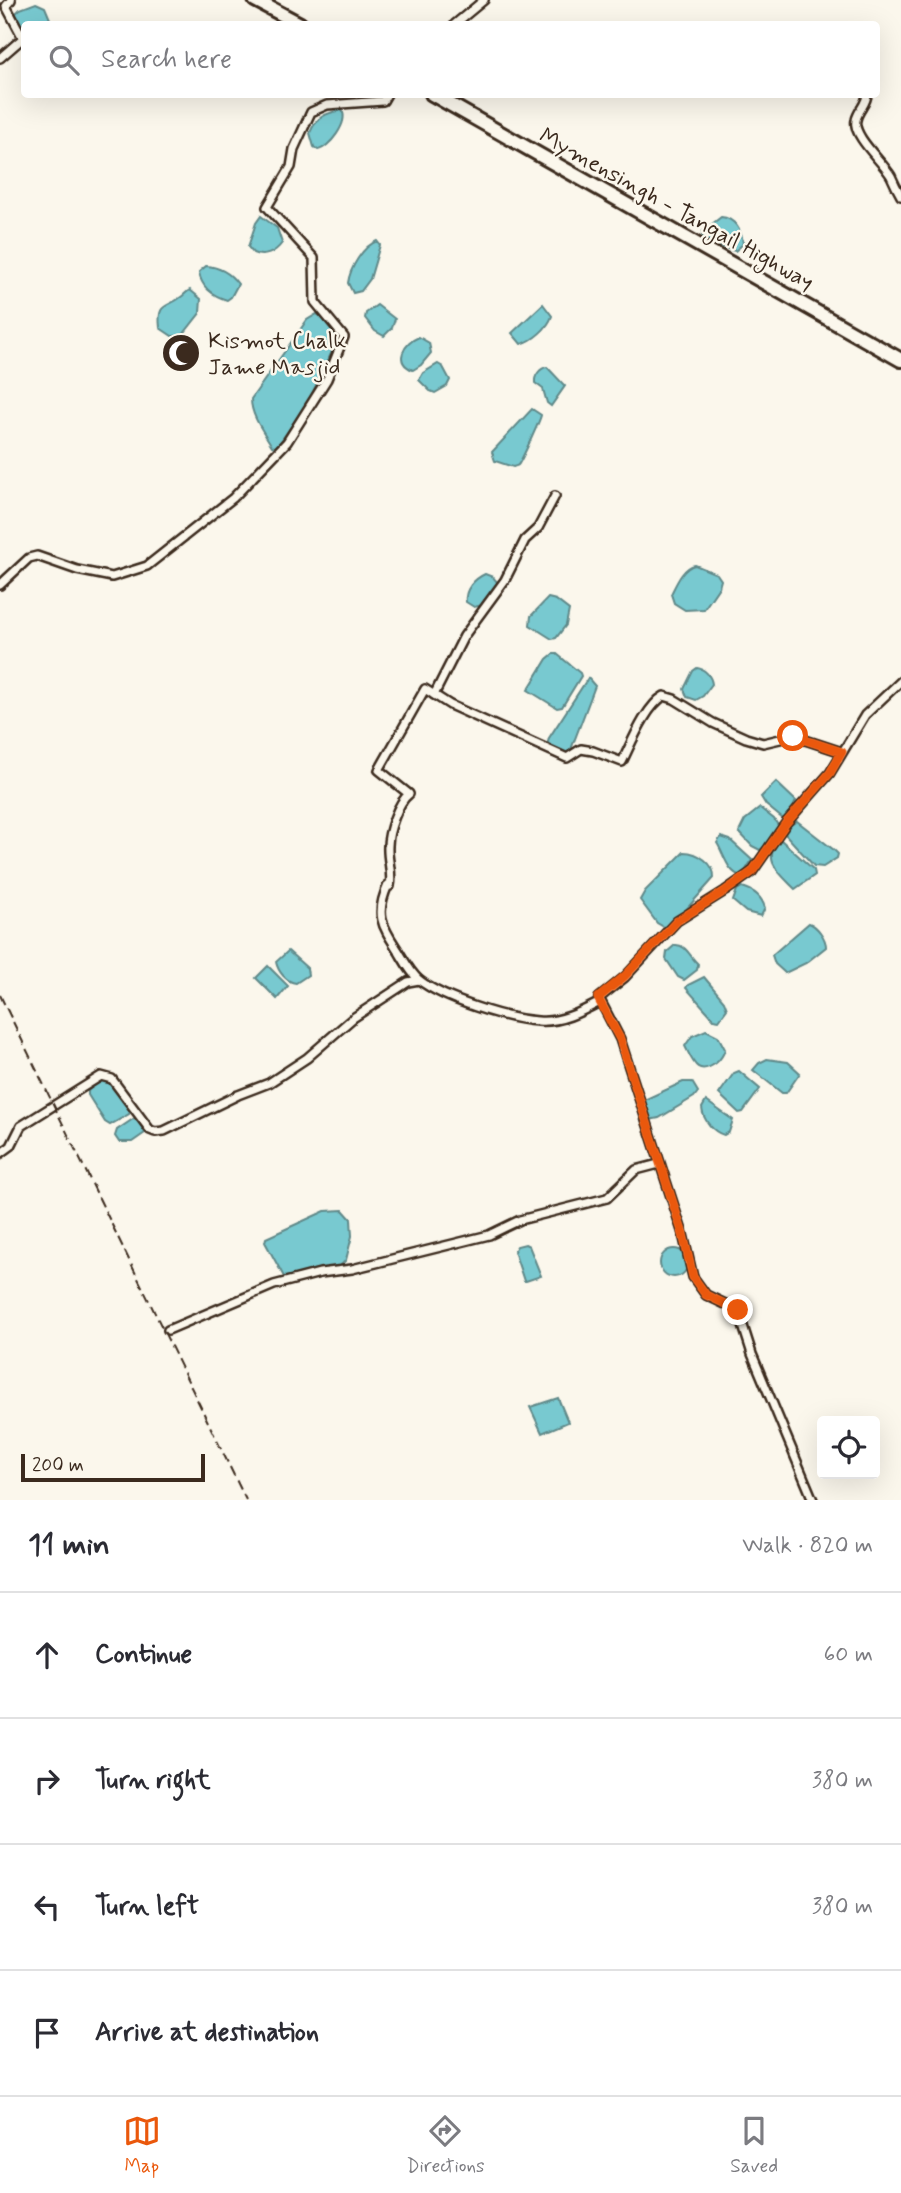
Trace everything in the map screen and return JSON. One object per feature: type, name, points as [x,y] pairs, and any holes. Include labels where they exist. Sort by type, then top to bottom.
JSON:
[{"type":"highway","points":[[255,0],[294,21]]},
{"type":"highway","name":"Mymensingh - Tangail Highway","points":[[439,98],[901,360]]},
{"type":"street","points":[[11,0],[6,6],[21,34]]},
{"type":"street","points":[[459,21],[484,0]]},
{"type":"street","points":[[0,58],[21,40]]},
{"type":"street","points":[[0,585],[29,558],[37,556],[77,570],[111,577],[147,566],[233,498],[287,442],[327,379],[344,337],[315,302],[314,258],[267,207],[291,167],[294,149],[311,112],[327,105],[383,101],[385,98]]},
{"type":"street","points":[[867,98],[856,119],[856,127],[864,142],[891,176],[901,196]]},
{"type":"street","points":[[433,695],[464,636],[505,580],[525,540],[538,528],[555,496]]},
{"type":"street","points":[[813,1500],[752,1354],[738,1310],[706,1295],[693,1277],[683,1234],[620,1039],[598,998],[625,976],[677,921],[752,872],[786,823],[830,773],[865,715],[901,681]]},
{"type":"street","points":[[600,1002],[573,1016],[539,1021],[474,1006],[440,993],[419,980],[382,927],[382,905],[392,877],[389,839],[400,803],[409,794],[379,770],[425,689],[450,705],[567,758],[581,749],[621,762],[656,700],[664,696],[746,738],[763,743],[793,736],[842,752]]},
{"type":"street","points":[[0,1154],[11,1146],[21,1126],[101,1076],[112,1079],[150,1130],[164,1132],[227,1100],[269,1083],[307,1058],[353,1018],[408,982],[419,980]]},
{"type":"street","points":[[169,1330],[274,1285],[303,1276],[352,1269],[489,1236],[520,1220],[607,1198],[636,1170],[659,1164]]},
{"type":"water","points":[[36,3],[45,7],[50,19],[21,21],[21,28],[15,19],[15,14],[20,9]]},
{"type":"water","points":[[342,110],[343,121],[337,134],[318,150],[314,147],[310,133],[315,123],[322,117]]},
{"type":"water","points":[[261,216],[277,228],[282,243],[273,252],[265,255],[253,253],[248,247]]},
{"type":"water","points":[[721,217],[734,223],[741,234],[743,244],[735,251],[712,244],[702,235],[703,231]]},
{"type":"water","points":[[377,241],[380,245],[370,279],[361,291],[353,293],[348,283],[351,271],[362,253]]},
{"type":"water","points":[[206,266],[224,271],[238,284],[227,300],[217,296],[202,282],[199,272]]},
{"type":"water","points":[[190,290],[201,299],[200,313],[182,336],[172,336],[160,328],[161,310]]},
{"type":"water","points":[[543,304],[552,316],[550,321],[540,333],[521,344],[512,333]]},
{"type":"water","points":[[377,305],[395,319],[392,328],[384,336],[375,331],[365,318],[366,313]]},
{"type":"water","points":[[317,314],[330,324],[339,337],[308,402],[276,448],[258,423],[251,399],[307,320]]},
{"type":"water","points":[[419,337],[429,343],[431,353],[413,370],[407,367],[402,358],[405,348]]},
{"type":"water","points":[[438,364],[443,367],[450,380],[447,386],[435,393],[419,380],[423,373]]},
{"type":"water","points":[[547,367],[565,386],[551,406],[547,403],[543,389],[535,383],[538,373]]},
{"type":"water","points":[[532,409],[541,415],[518,465],[513,467],[495,461],[492,452]]},
{"type":"water","points":[[695,565],[717,574],[721,580],[704,609],[685,610],[674,603],[671,594],[683,572]]},
{"type":"water","points":[[485,574],[498,583],[483,605],[474,607],[466,602],[468,589]]},
{"type":"water","points":[[548,598],[556,600],[569,610],[566,625],[556,638],[552,639],[530,625],[531,616]]},
{"type":"water","points":[[553,654],[557,654],[581,676],[562,707],[557,708],[528,690]]},
{"type":"water","points":[[697,668],[707,673],[712,684],[703,696],[696,700],[687,697],[684,689]]},
{"type":"water","points":[[588,678],[595,686],[570,752],[566,754],[547,746],[549,738]]},
{"type":"water","points":[[776,782],[796,801],[791,812],[783,819],[766,805],[761,797]]},
{"type":"water","points":[[760,808],[774,819],[779,827],[773,839],[760,850],[752,846],[739,832],[745,820]]},
{"type":"water","points":[[797,821],[834,850],[838,854],[837,858],[823,867],[814,866],[785,834]]},
{"type":"water","points":[[721,837],[730,840],[752,860],[742,876],[733,872],[727,863],[717,843]]},
{"type":"water","points":[[780,839],[814,870],[815,875],[795,889],[778,872],[772,860],[772,853]]},
{"type":"water","points":[[684,852],[705,860],[712,868],[714,878],[683,913],[664,927],[657,923],[640,900],[645,891]]},
{"type":"water","points":[[742,887],[753,892],[762,901],[765,908],[761,916],[746,912],[733,901],[737,890]]},
{"type":"water","points":[[809,923],[820,933],[826,947],[806,963],[785,973],[775,964],[772,955]]},
{"type":"water","points":[[675,945],[685,949],[698,964],[697,970],[684,980],[678,977],[666,959],[667,952]]},
{"type":"water","points":[[288,951],[307,968],[308,975],[296,983],[283,975],[276,962]]},
{"type":"water","points":[[268,966],[288,986],[277,999],[256,978]]},
{"type":"water","points":[[704,977],[724,1001],[727,1009],[719,1020],[714,1019],[686,988]]},
{"type":"water","points":[[706,1030],[718,1036],[725,1049],[718,1062],[710,1067],[700,1068],[696,1066],[685,1046],[692,1036]]},
{"type":"water","points":[[767,1059],[788,1062],[800,1073],[786,1093],[782,1093],[753,1070]]},
{"type":"water","points":[[739,1071],[760,1089],[743,1112],[739,1113],[719,1094],[734,1073]]},
{"type":"water","points":[[104,1080],[111,1082],[131,1110],[110,1125],[105,1122],[88,1095],[94,1085]]},
{"type":"water","points":[[683,1082],[692,1082],[698,1092],[694,1097],[659,1118],[649,1120],[644,1100]]},
{"type":"water","points":[[706,1101],[733,1120],[729,1132],[724,1135],[709,1125],[702,1108]]},
{"type":"water","points":[[133,1119],[139,1121],[145,1133],[132,1142],[119,1142],[115,1136],[117,1130]]},
{"type":"water","points":[[343,1210],[351,1219],[352,1236],[346,1260],[338,1268],[284,1277],[265,1242],[266,1238],[325,1211]]},
{"type":"water","points":[[517,1246],[529,1246],[541,1276],[524,1281],[514,1251]]},
{"type":"water","points":[[674,1249],[684,1253],[688,1263],[684,1273],[674,1277],[664,1273],[660,1263],[664,1253]]},
{"type":"water","points":[[558,1398],[568,1422],[542,1433],[530,1407]]},
{"type":"railway","points":[[0,995],[246,1500]]},
{"type":"place","name":"Kismot Chalk Jame Masjid","points":[[181,353]]},
{"type":"route","points":[[738,1310],[706,1295],[693,1277],[683,1234],[620,1039],[598,998],[625,976],[677,921],[752,872],[786,823],[830,773],[842,752],[793,736]]}]
